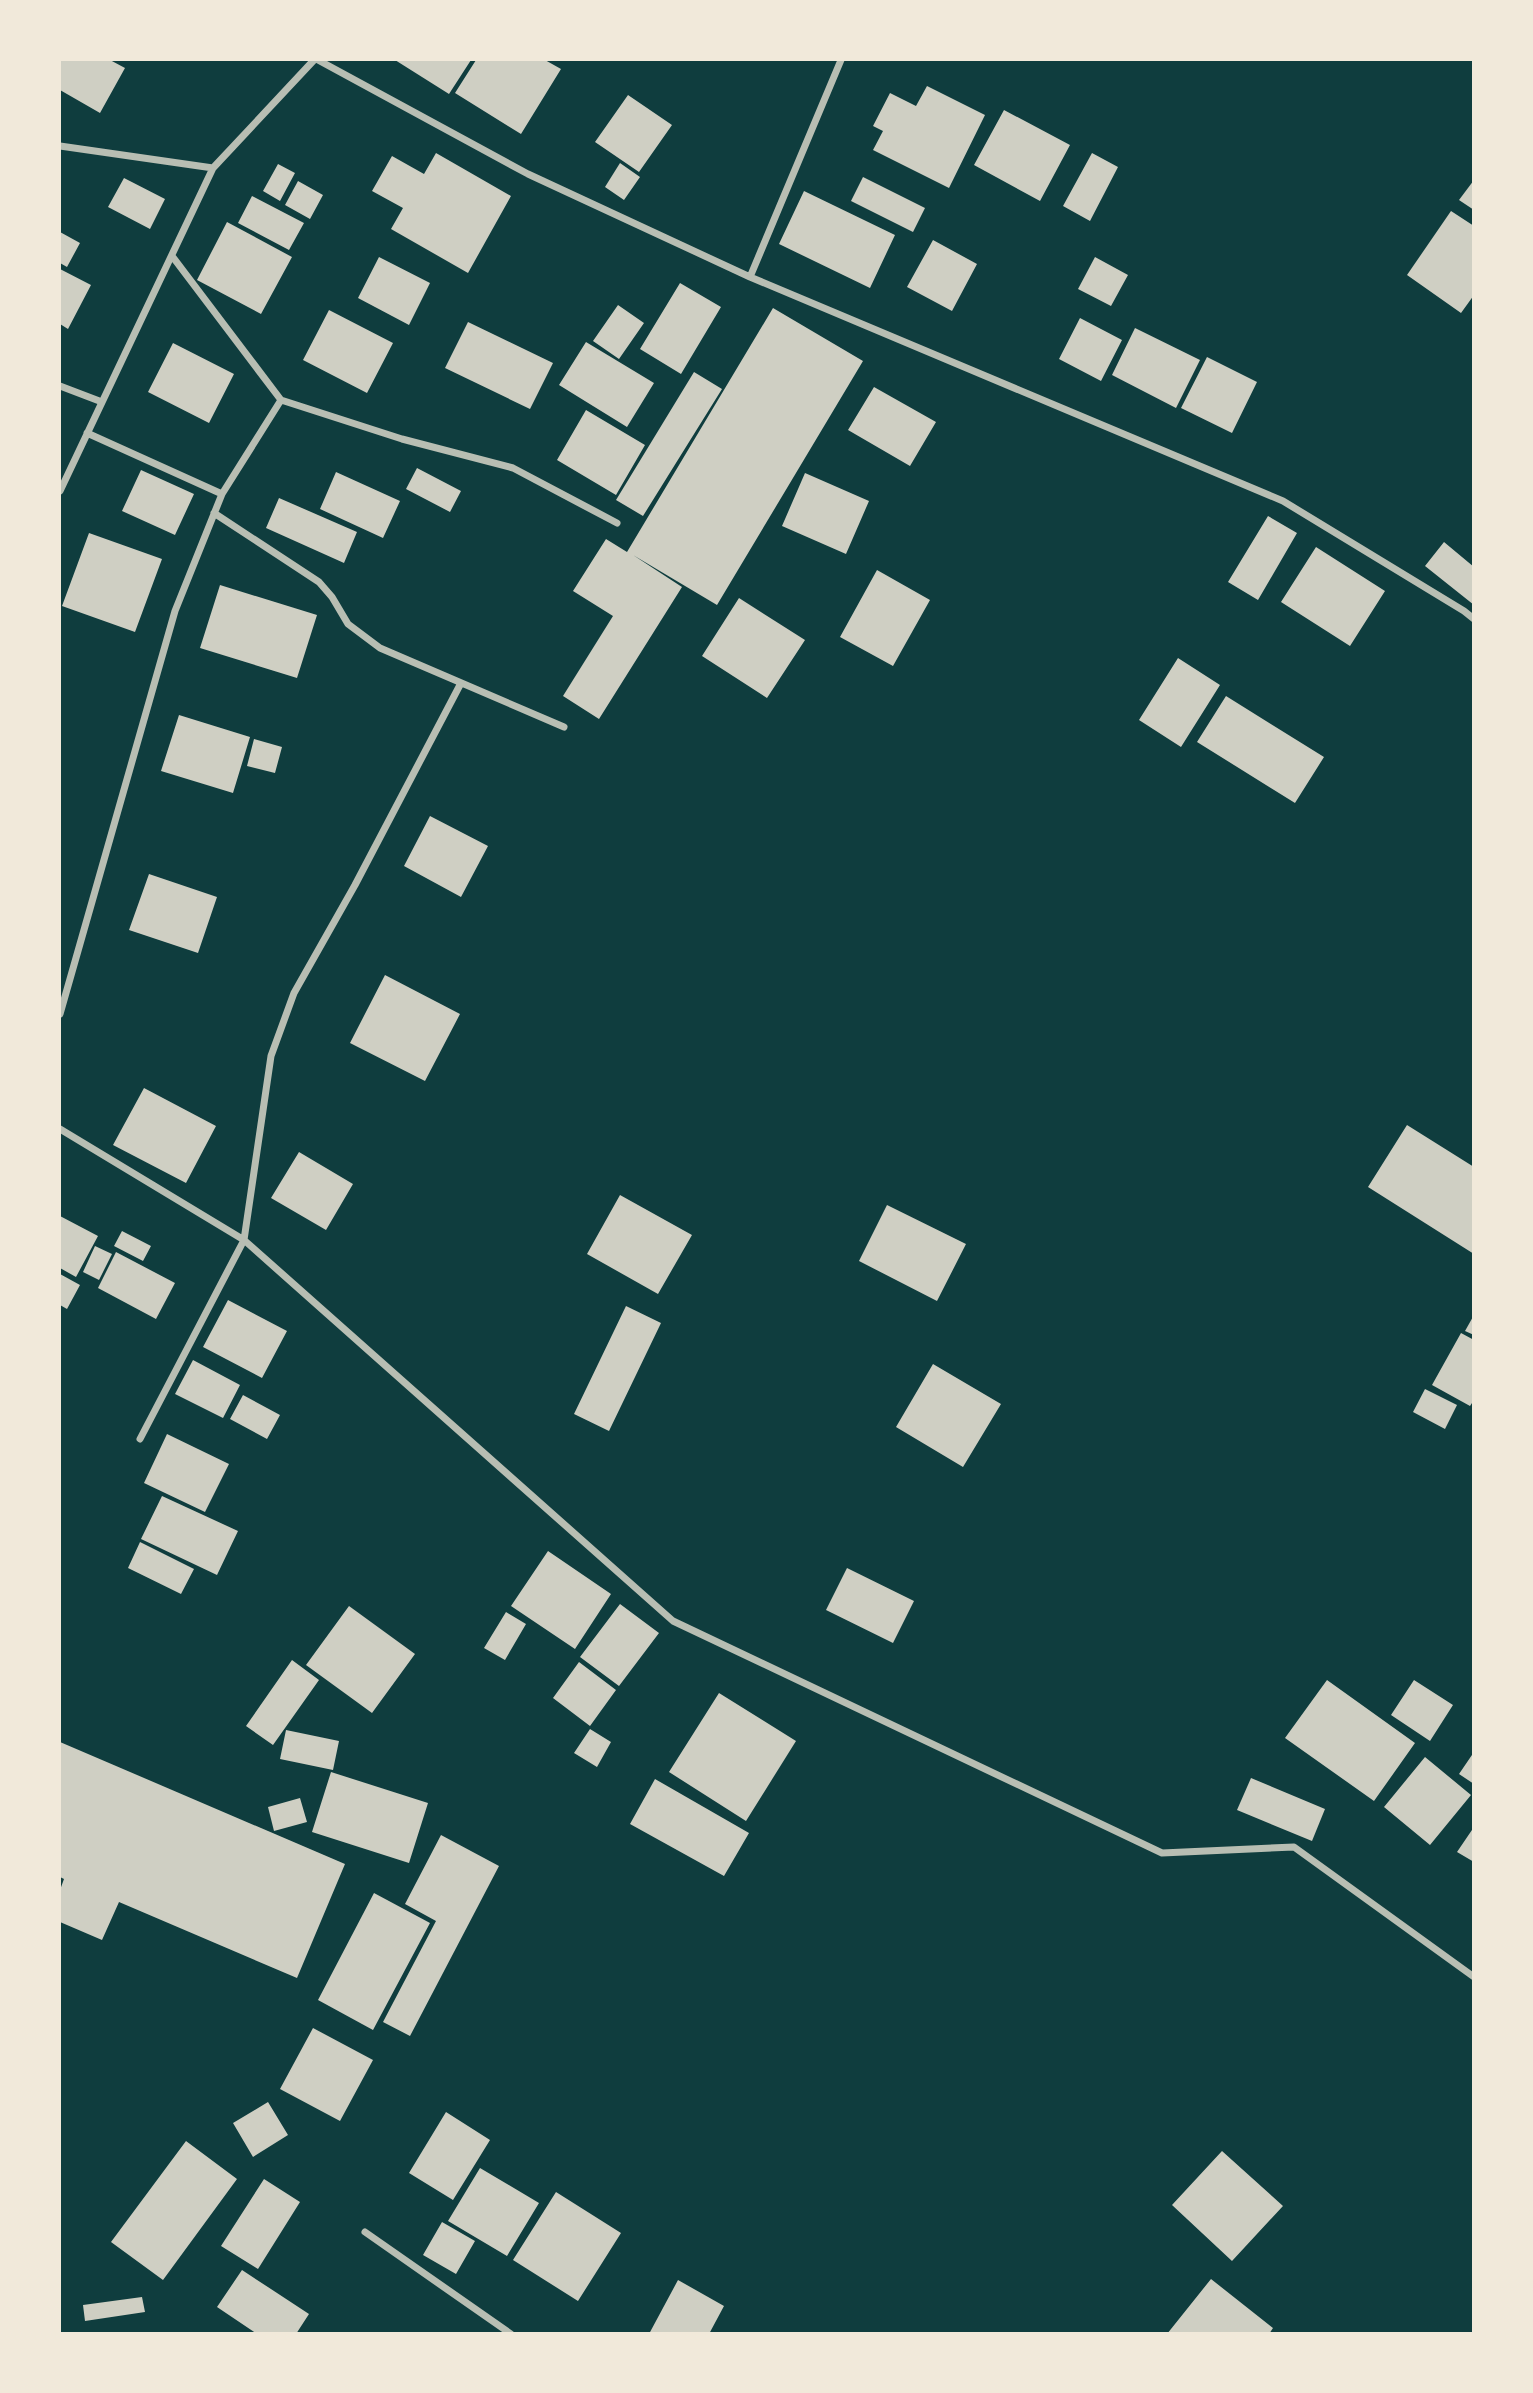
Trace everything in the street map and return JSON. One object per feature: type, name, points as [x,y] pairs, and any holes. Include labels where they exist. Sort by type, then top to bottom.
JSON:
[{"type":"street","points":[[60,491],[213,168],[316,60],[528,174],[750,277],[1283,501],[1474,619]]},
{"type":"street","points":[[750,277],[841,60]]},
{"type":"street","points":[[60,146],[213,168]]},
{"type":"street","points":[[172,256],[281,400],[402,439],[513,468],[617,523]]},
{"type":"street","points":[[60,386],[102,402]]},
{"type":"street","points":[[60,1014],[175,611],[222,494],[281,400]]},
{"type":"street","points":[[88,433],[222,494]]},
{"type":"street","points":[[214,513],[319,582],[332,597],[348,624],[380,648],[564,727]]},
{"type":"street","points":[[140,1439],[244,1240],[271,1056],[294,993],[461,683]]},
{"type":"street","points":[[60,1129],[244,1240],[673,1621],[1162,1853],[1294,1847],[1474,1977]]},
{"type":"street","points":[[365,2232],[511,2333]]},
{"type":"building","points":[[60,60],[110,60],[125,68],[100,113],[60,90]]},
{"type":"building","points":[[395,60],[471,60],[449,94]]},
{"type":"building","points":[[476,60],[545,60],[561,69],[521,134],[455,93]]},
{"type":"building","points":[[927,86],[985,115],[949,188],[873,150],[883,131],[873,126],[890,93],[916,106]]},
{"type":"building","points":[[628,95],[672,125],[639,172],[595,142]]},
{"type":"building","points":[[1004,110],[1070,145],[1040,201],[974,165]]},
{"type":"building","points":[[436,153],[511,196],[468,273],[391,229],[403,208],[372,191],[392,156],[424,174]]},
{"type":"building","points":[[1092,153],[1118,167],[1090,221],[1063,206]]},
{"type":"building","points":[[620,163],[640,177],[624,200],[605,187]]},
{"type":"building","points":[[278,164],[295,173],[280,201],[263,191]]},
{"type":"building","points":[[863,177],[925,208],[913,232],[851,201]]},
{"type":"building","points":[[124,178],[165,199],[150,229],[108,207]]},
{"type":"building","points":[[1474,180],[1474,210],[1459,200]]},
{"type":"building","points":[[298,181],[323,195],[310,219],[285,205]]},
{"type":"building","points":[[804,191],[895,235],[870,288],[779,244]]},
{"type":"building","points":[[252,196],[304,223],[289,250],[238,223]]},
{"type":"building","points":[[1451,211],[1474,226],[1474,295],[1461,313],[1407,275]]},
{"type":"building","points":[[227,222],[292,257],[261,314],[197,280]]},
{"type":"building","points":[[60,232],[80,243],[67,267],[60,263]]},
{"type":"building","points":[[933,240],[977,264],[952,311],[907,287]]},
{"type":"building","points":[[379,257],[430,283],[409,325],[358,298]]},
{"type":"building","points":[[1095,257],[1128,275],[1111,306],[1078,289]]},
{"type":"building","points":[[60,269],[91,285],[68,329],[60,324]]},
{"type":"building","points":[[680,283],[721,307],[681,374],[640,349]]},
{"type":"building","points":[[618,305],[644,323],[619,359],[593,341]]},
{"type":"building","points":[[773,308],[863,361],[717,605],[633,555],[682,587],[599,719],[563,696],[613,616],[573,591],[606,539],[627,552]]},
{"type":"building","points":[[329,310],[393,343],[367,393],[303,360]]},
{"type":"building","points":[[1080,318],[1122,340],[1101,381],[1059,359]]},
{"type":"building","points":[[468,322],[553,363],[530,409],[445,368]]},
{"type":"building","points":[[1135,328],[1200,360],[1176,408],[1112,375]]},
{"type":"building","points":[[586,342],[654,383],[627,427],[559,385]]},
{"type":"building","points":[[173,343],[234,374],[209,423],[148,392]]},
{"type":"building","points":[[1207,357],[1257,382],[1232,433],[1181,408]]},
{"type":"building","points":[[694,372],[722,389],[643,516],[616,500]]},
{"type":"building","points":[[874,387],[936,422],[910,466],[848,430]]},
{"type":"building","points":[[586,410],[645,445],[616,495],[557,460]]},
{"type":"building","points":[[417,468],[461,491],[450,512],[406,489]]},
{"type":"building","points":[[141,470],[194,494],[175,535],[122,511]]},
{"type":"building","points":[[336,472],[400,501],[383,538],[320,509]]},
{"type":"building","points":[[805,473],[869,501],[846,554],[782,526]]},
{"type":"building","points":[[279,498],[357,532],[344,563],[266,528]]},
{"type":"building","points":[[1268,516],[1297,533],[1258,600],[1228,582]]},
{"type":"building","points":[[89,533],[162,559],[135,632],[62,606]]},
{"type":"building","points":[[1444,542],[1474,567],[1474,605],[1425,566]]},
{"type":"building","points":[[1316,547],[1385,591],[1350,646],[1281,602]]},
{"type":"building","points":[[877,570],[930,600],[893,666],[840,637]]},
{"type":"building","points":[[220,585],[317,615],[297,678],[200,648]]},
{"type":"building","points":[[739,598],[805,640],[767,698],[702,656]]},
{"type":"building","points":[[1178,658],[1220,685],[1181,747],[1139,720]]},
{"type":"building","points":[[1226,696],[1324,757],[1295,803],[1197,742]]},
{"type":"building","points":[[179,715],[250,737],[233,793],[161,771]]},
{"type":"building","points":[[254,739],[282,747],[275,773],[247,766]]},
{"type":"building","points":[[430,816],[488,846],[461,897],[404,866]]},
{"type":"building","points":[[149,874],[217,897],[198,953],[129,930]]},
{"type":"building","points":[[385,975],[460,1014],[425,1081],[350,1043]]},
{"type":"building","points":[[144,1088],[216,1126],[186,1183],[113,1145]]},
{"type":"building","points":[[1407,1125],[1474,1167],[1474,1254],[1368,1187]]},
{"type":"building","points":[[299,1152],[353,1184],[326,1230],[271,1198]]},
{"type":"building","points":[[620,1195],[692,1235],[658,1294],[587,1254]]},
{"type":"building","points":[[887,1205],[966,1244],[937,1301],[859,1261]]},
{"type":"building","points":[[60,1216],[98,1236],[76,1277],[60,1268]]},
{"type":"building","points":[[122,1231],[151,1246],[143,1261],[114,1246]]},
{"type":"building","points":[[95,1246],[112,1254],[99,1280],[83,1272]]},
{"type":"building","points":[[116,1252],[175,1283],[156,1319],[98,1288]]},
{"type":"building","points":[[60,1274],[80,1285],[67,1309],[60,1305]]},
{"type":"building","points":[[228,1300],[287,1331],[262,1378],[203,1347]]},
{"type":"building","points":[[626,1306],[661,1323],[609,1431],[574,1414]]},
{"type":"building","points":[[1474,1315],[1474,1335],[1465,1331]]},
{"type":"building","points":[[1461,1333],[1474,1340],[1474,1400],[1470,1406],[1432,1385]]},
{"type":"building","points":[[193,1360],[240,1385],[223,1418],[175,1394]]},
{"type":"building","points":[[933,1364],[1001,1404],[963,1467],[896,1427]]},
{"type":"building","points":[[1425,1389],[1457,1405],[1445,1429],[1413,1412]]},
{"type":"building","points":[[243,1395],[280,1415],[267,1439],[230,1419]]},
{"type":"building","points":[[167,1434],[229,1464],[205,1512],[144,1483]]},
{"type":"building","points":[[162,1496],[238,1531],[217,1575],[141,1539]]},
{"type":"building","points":[[140,1542],[194,1569],[181,1594],[128,1568]]},
{"type":"building","points":[[548,1551],[611,1594],[575,1649],[511,1606]]},
{"type":"building","points":[[847,1568],[914,1601],[893,1643],[826,1610]]},
{"type":"building","points":[[620,1604],[659,1633],[619,1686],[580,1657]]},
{"type":"building","points":[[349,1606],[415,1654],[372,1713],[306,1665]]},
{"type":"building","points":[[506,1612],[526,1624],[505,1660],[484,1648]]},
{"type":"building","points":[[292,1660],[319,1680],[273,1745],[246,1726]]},
{"type":"building","points":[[579,1662],[616,1690],[590,1726],[553,1698]]},
{"type":"building","points":[[1327,1680],[1415,1743],[1374,1801],[1285,1738]]},
{"type":"building","points":[[1414,1680],[1453,1705],[1430,1741],[1391,1715]]},
{"type":"building","points":[[719,1693],[796,1741],[746,1821],[669,1772]]},
{"type":"building","points":[[590,1729],[611,1742],[597,1767],[574,1753]]},
{"type":"building","points":[[286,1730],[339,1741],[333,1770],[280,1759]]},
{"type":"building","points":[[60,1742],[345,1864],[297,1978],[119,1902],[102,1940],[60,1922],[60,1890],[64,1879],[60,1877]]},
{"type":"building","points":[[1474,1752],[1474,1784],[1459,1774]]},
{"type":"building","points":[[1425,1757],[1471,1795],[1430,1845],[1384,1807]]},
{"type":"building","points":[[331,1772],[428,1803],[409,1863],[312,1832]]},
{"type":"building","points":[[1251,1778],[1325,1809],[1312,1841],[1237,1810]]},
{"type":"building","points":[[655,1779],[749,1833],[724,1876],[630,1824]]},
{"type":"building","points":[[300,1798],[307,1822],[274,1831],[268,1807]]},
{"type":"building","points":[[1474,1827],[1474,1862],[1457,1852]]},
{"type":"building","points":[[441,1835],[499,1866],[410,2036],[383,2022],[436,1921],[405,1904]]},
{"type":"building","points":[[374,1893],[430,1923],[373,2030],[318,2000]]},
{"type":"building","points":[[313,2028],[373,2060],[340,2121],[280,2089]]},
{"type":"building","points":[[268,2102],[288,2135],[253,2157],[233,2123]]},
{"type":"building","points":[[446,2112],[490,2140],[453,2200],[409,2173]]},
{"type":"building","points":[[186,2141],[237,2179],[163,2280],[111,2242]]},
{"type":"building","points":[[1222,2151],[1283,2206],[1232,2261],[1172,2205]]},
{"type":"building","points":[[480,2168],[539,2203],[507,2256],[448,2221]]},
{"type":"building","points":[[264,2179],[300,2202],[258,2269],[221,2246]]},
{"type":"building","points":[[556,2192],[621,2233],[578,2301],[513,2260]]},
{"type":"building","points":[[442,2222],[475,2241],[456,2274],[423,2255]]},
{"type":"building","points":[[242,2270],[309,2314],[296,2334],[257,2334],[217,2307]]},
{"type":"building","points":[[1211,2279],[1273,2328],[1269,2334],[1167,2334]]},
{"type":"building","points":[[678,2280],[724,2306],[709,2334],[649,2334]]},
{"type":"building","points":[[142,2297],[145,2312],[85,2321],[83,2305]]}]
